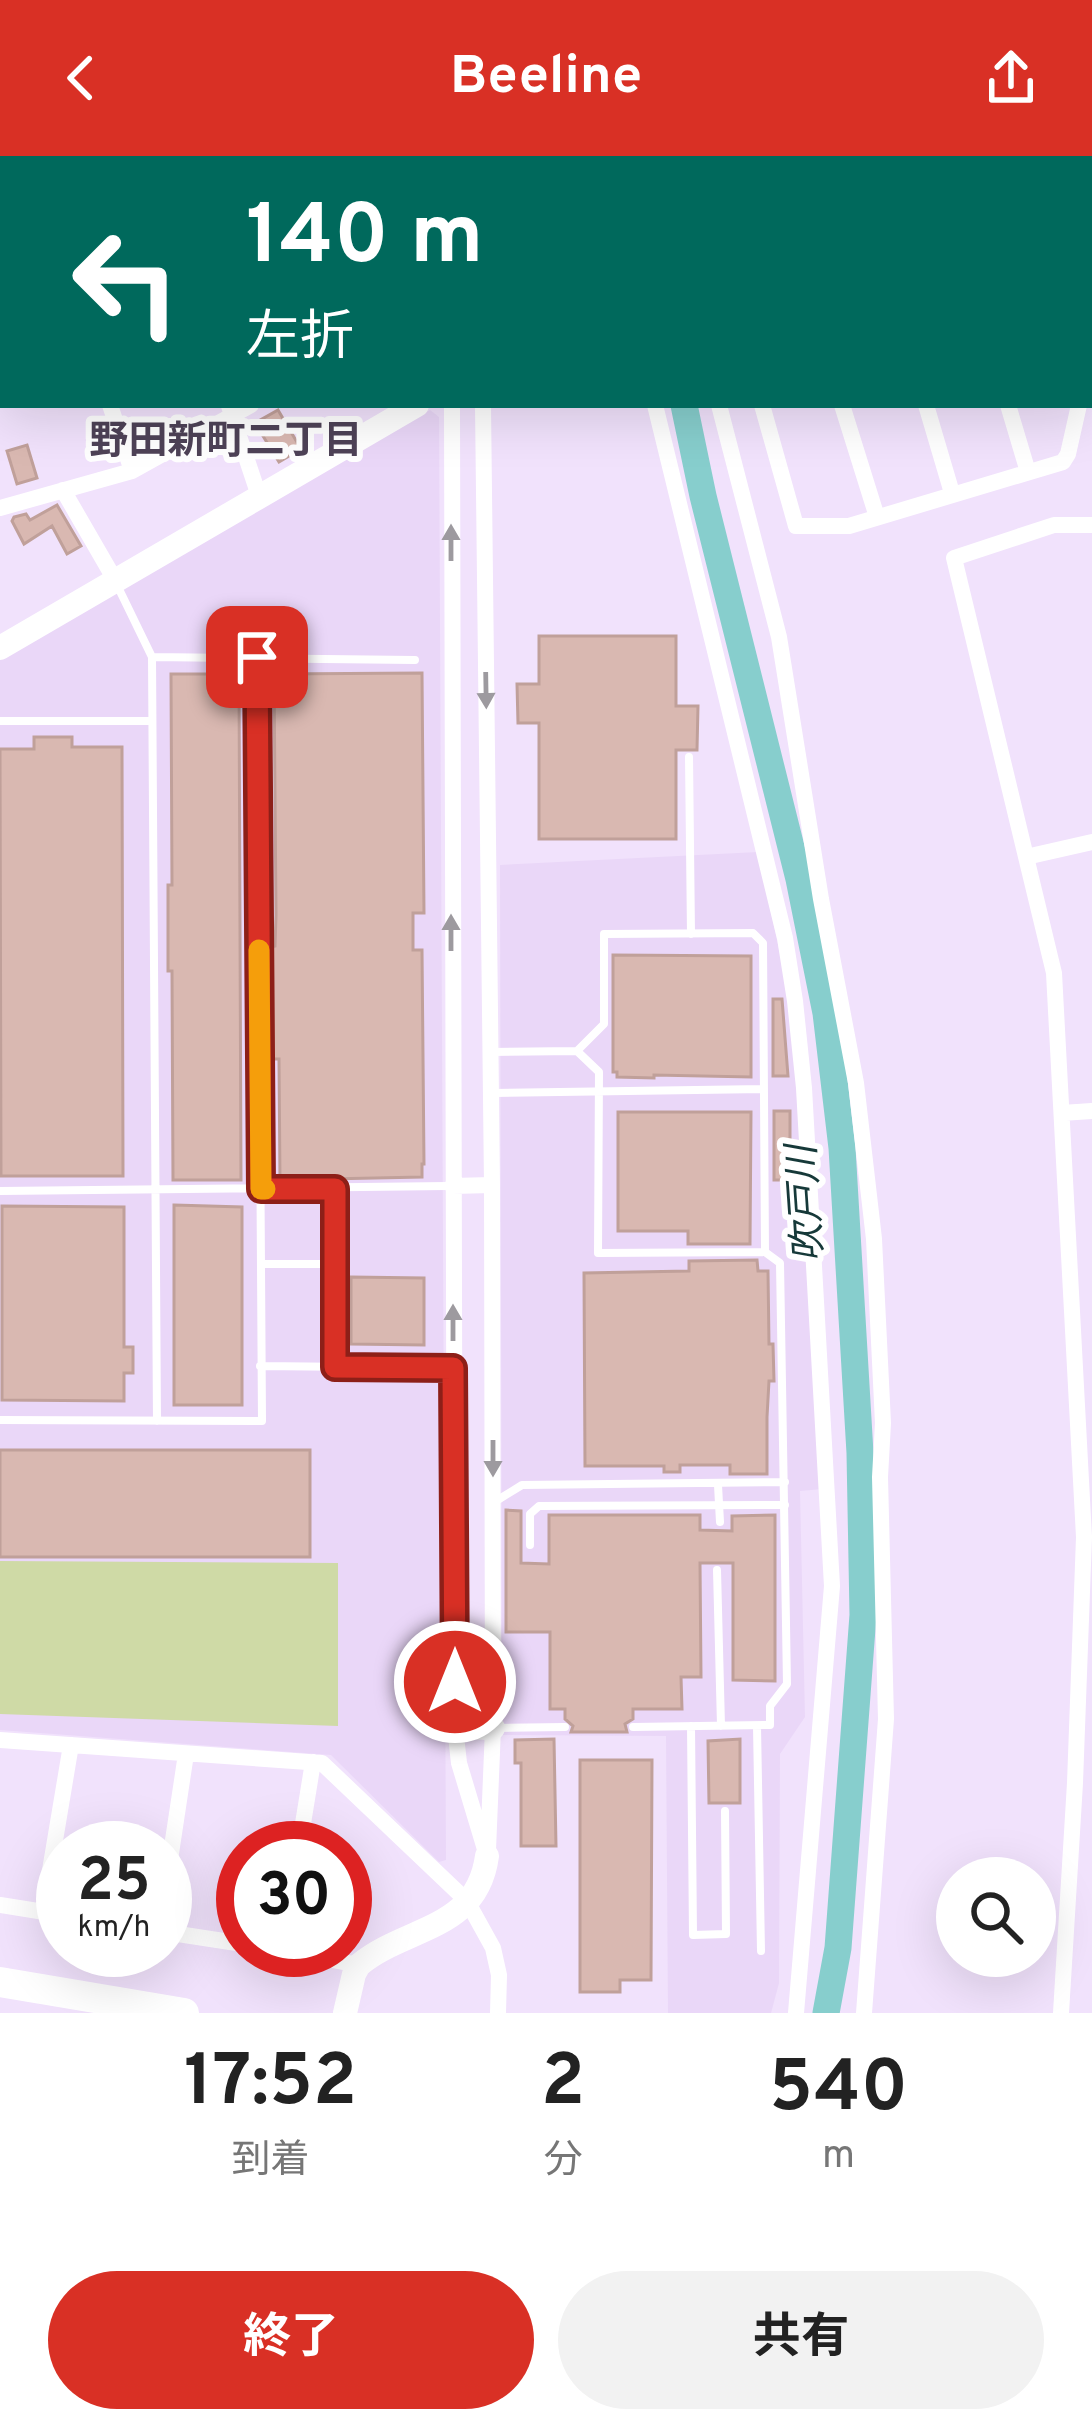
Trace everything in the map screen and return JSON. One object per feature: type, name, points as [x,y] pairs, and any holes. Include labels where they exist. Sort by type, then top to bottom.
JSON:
[{"type":"highway","points":[[0,1982],[184,2013]]},
{"type":"highway","points":[[0,2001],[72,2013]]},
{"type":"street","points":[[111,408],[132,471]]},
{"type":"street","points":[[0,648],[412,408]]},
{"type":"street","points":[[452,408],[455,1727],[459,1763],[487,1856]]},
{"type":"street","points":[[372,1956],[447,1920],[467,1901],[481,1882],[490,1843],[494,1502],[483,408]]},
{"type":"street","points":[[656,408],[785,938],[804,1088],[832,1586],[796,2013]]},
{"type":"street","points":[[720,408],[779,637],[820,899],[856,1083],[874,1239],[883,1423],[886,1719],[867,2009]]},
{"type":"street","points":[[763,408],[796,526],[849,526],[1063,462],[1078,408]]},
{"type":"street","points":[[843,408],[877,517]]},
{"type":"street","points":[[927,408],[952,493]]},
{"type":"street","points":[[1009,408],[1028,472]]},
{"type":"street","points":[[0,508],[132,471],[230,411],[259,496]]},
{"type":"street","points":[[63,490],[115,580]]},
{"type":"street","points":[[1060,2013],[1084,1784],[1086,1465],[1054,973],[954,558],[1054,525],[1092,525]]},
{"type":"street","points":[[1026,857],[1092,842]]},
{"type":"street","points":[[1062,1113],[1092,1111]]},
{"type":"street","points":[[452,1186],[492,1185]]},
{"type":"street","points":[[455,1727],[493,1728]]},
{"type":"street","points":[[0,1740],[322,1762],[467,1901],[493,1948],[499,1975],[498,2013]]},
{"type":"street","points":[[58,1821],[71,1745]]},
{"type":"street","points":[[176,1821],[186,1754]]},
{"type":"street","points":[[303,1821],[313,1762]]},
{"type":"street","points":[[0,1904],[36,1911]]},
{"type":"street","points":[[345,2013],[353,1977]]},
{"type":"lane","points":[[115,580],[152,657],[157,1420]]},
{"type":"lane","points":[[152,657],[415,660]]},
{"type":"lane","points":[[0,1420],[262,1420],[257,657]]},
{"type":"lane","points":[[0,721],[152,721]]},
{"type":"lane","points":[[689,757],[691,934]]},
{"type":"lane","points":[[491,1052],[577,1051],[604,1024],[604,934],[753,933],[763,943],[765,1252]]},
{"type":"lane","points":[[577,1051],[599,1072],[598,1253],[765,1252],[780,1263],[787,1684],[770,1706],[770,1725],[633,1726]]},
{"type":"lane","points":[[491,1093],[764,1089]]},
{"type":"lane","points":[[0,1191],[452,1186]]},
{"type":"lane","points":[[335,1189],[335,1367]]},
{"type":"lane","points":[[261,1264],[335,1264]]},
{"type":"lane","points":[[260,1366],[453,1368]]},
{"type":"lane","points":[[494,1502],[522,1485],[784,1482]]},
{"type":"lane","points":[[718,1485],[720,1522]]},
{"type":"lane","points":[[530,1545],[530,1514],[539,1506],[785,1504]]},
{"type":"lane","points":[[717,1570],[721,1726]]},
{"type":"lane","points":[[691,1726],[693,1935],[726,1934],[725,1811]]},
{"type":"lane","points":[[757,1726],[761,1951]]},
{"type":"lane","points":[[493,1728],[565,1727]]},
{"type":"shaded area","points":[[430,410],[439,417],[446,1860],[439,1862],[331,1755],[0,1730],[0,656]]},
{"type":"shaded area","points":[[758,852],[791,1005],[822,1489],[800,1491],[805,1717],[780,1754],[779,1983],[771,2013],[668,2013],[666,1736],[502,1735],[500,865]]},
{"type":"green space","points":[[0,1561],[338,1563],[338,1726],[0,1714]]},
{"type":"building","points":[[278,410],[301,449],[279,462],[255,423]]},
{"type":"building","points":[[27,445],[37,478],[17,484],[7,451]]},
{"type":"building","points":[[57,505],[81,546],[67,554],[52,526],[24,544],[14,517],[26,514],[30,520]]},
{"type":"building","points":[[539,636],[676,636],[676,706],[698,706],[697,750],[676,750],[676,839],[539,839],[539,723],[518,723],[517,684],[539,684]]},
{"type":"building","points":[[422,673],[424,913],[413,913],[413,950],[422,950],[422,1177],[280,1180],[279,1059],[272,1059],[274,674]]},
{"type":"building","points":[[171,674],[239,674],[241,1180],[173,1180],[172,971],[168,971]]},
{"type":"building","points":[[34,737],[72,737],[72,747],[122,747],[123,1176],[1,1176],[0,749],[34,749]]},
{"type":"building","points":[[613,955],[751,956],[751,1077],[617,1077],[613,1072]]},
{"type":"building","points":[[773,999],[782,999],[788,1076],[773,1076]]},
{"type":"building","points":[[774,1111],[790,1111],[790,1180],[774,1180]]},
{"type":"building","points":[[618,1112],[751,1112],[750,1244],[688,1244],[688,1231],[618,1231]]},
{"type":"building","points":[[174,1205],[242,1207],[242,1405],[174,1405]]},
{"type":"building","points":[[2,1206],[124,1207],[124,1347],[133,1347],[133,1373],[124,1373],[124,1401],[2,1400]]},
{"type":"building","points":[[757,1260],[758,1271],[768,1271],[769,1344],[773,1344],[767,1474],[730,1474],[730,1465],[680,1465],[680,1472],[664,1472],[664,1466],[585,1466],[584,1273],[689,1271],[689,1261]]},
{"type":"building","points":[[351,1277],[424,1278],[424,1345],[351,1344]]},
{"type":"building","points":[[0,1450],[310,1450],[310,1557],[0,1557]]},
{"type":"building","points":[[506,1510],[521,1511],[521,1563],[549,1564],[549,1515],[700,1515],[700,1530],[732,1531],[732,1516],[775,1515],[775,1681],[733,1680],[733,1563],[700,1563],[701,1677],[681,1677],[682,1709],[633,1709],[633,1719],[625,1724],[627,1732],[571,1732],[565,1709],[550,1709],[550,1632],[506,1632]]},
{"type":"building","points":[[554,1739],[556,1846],[521,1846],[521,1763],[515,1763],[515,1740]]},
{"type":"building","points":[[740,1739],[740,1803],[709,1803],[708,1741]]},
{"type":"building","points":[[580,1760],[652,1760],[651,1980],[620,1980],[620,1992],[580,1992]]},
{"type":"waterway","name":"吹戸川","points":[[685,408],[799,879],[826,1013],[842,1148],[860,1453],[863,1615],[838,1948],[826,2013]]},
{"type":"slow traffic","points":[[259,950],[261,1189],[265,1189]]},
{"type":"district","name":"野田新町二丁目","points":[[226,439]]},
{"type":"route","points":[[257,657],[261,1189],[335,1189],[335,1367],[453,1368],[455,1682]]}]
